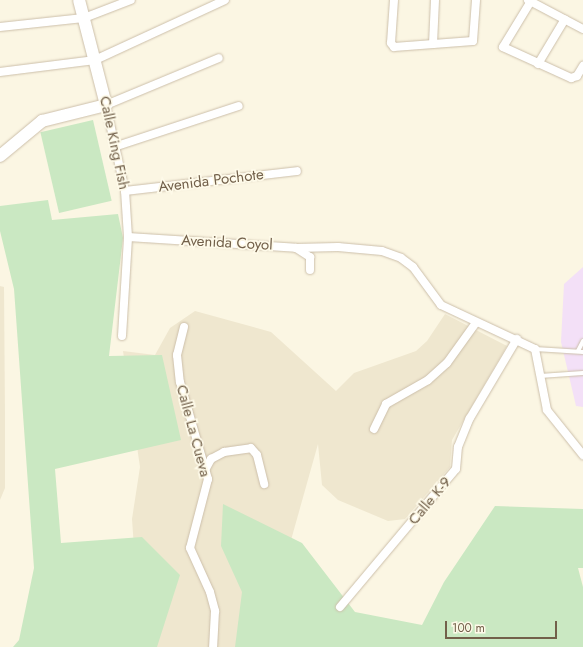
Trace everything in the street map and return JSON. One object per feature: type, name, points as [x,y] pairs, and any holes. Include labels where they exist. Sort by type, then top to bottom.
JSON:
[{"type":"street","name":"Calle King Fish","points":[[79,0],[117,146],[125,191],[128,237],[122,336]]},
{"type":"street","points":[[0,27],[84,18],[131,0]]},
{"type":"street","points":[[0,72],[95,60],[225,0]]},
{"type":"street","points":[[394,0],[392,45],[473,41],[476,0]]},
{"type":"street","points":[[433,44],[435,0]]},
{"type":"street","points":[[583,29],[530,0],[503,47],[570,78],[577,76],[583,66]]},
{"type":"street","points":[[538,64],[565,19]]},
{"type":"street","points":[[0,156],[42,121],[106,104],[219,58]]},
{"type":"street","points":[[117,146],[239,106]]},
{"type":"street","name":"Avenida Pochote","points":[[125,191],[297,171]]},
{"type":"street","name":"Avenida Coyol","points":[[128,237],[296,248],[353,248],[382,251],[401,258],[413,267],[441,306],[475,324],[517,339],[535,349]]},
{"type":"street","points":[[296,248],[310,257],[310,270]]},
{"type":"street","points":[[374,429],[386,404],[428,380],[447,363],[475,324]]},
{"type":"street","name":"Calle La Cueva","points":[[184,327],[177,354],[180,382],[205,470],[206,496],[190,548],[203,573],[212,599],[213,647]]},
{"type":"street","name":"Calle K-9","points":[[340,607],[456,469],[458,447],[470,418],[517,339]]},
{"type":"street","points":[[535,349],[538,377],[546,410],[583,455]]},
{"type":"street","points":[[205,470],[211,459],[224,452],[251,448],[257,455],[264,484]]},
{"type":"lane","points":[[578,351],[583,341]]},
{"type":"lane","points":[[535,349],[583,352]]},
{"type":"lane","points":[[538,377],[583,373]]},
{"type":"shaded area","points":[[583,267],[583,407],[576,406],[561,342],[564,284]]},
{"type":"shaded area","points":[[0,286],[4,287],[5,488],[0,500]]},
{"type":"shaded area","points":[[195,311],[271,332],[336,391],[354,373],[416,351],[427,341],[445,314],[507,346],[452,440],[450,467],[405,519],[388,521],[338,500],[322,485],[318,444],[261,647],[126,647],[138,605],[132,519],[140,467],[123,351],[155,355],[170,328]]},
{"type":"green space","points":[[93,120],[112,201],[59,213],[40,132]]},
{"type":"green space","points":[[48,200],[52,220],[118,214],[123,238],[109,356],[162,355],[181,440],[55,469],[61,543],[142,537],[180,575],[157,647],[13,647],[19,640],[34,568],[14,289],[0,231],[0,206]]},
{"type":"green space","points":[[223,504],[302,543],[355,612],[422,625],[444,582],[495,506],[583,509],[583,568],[578,568],[583,587],[583,647],[235,647],[242,592],[221,546]]}]
